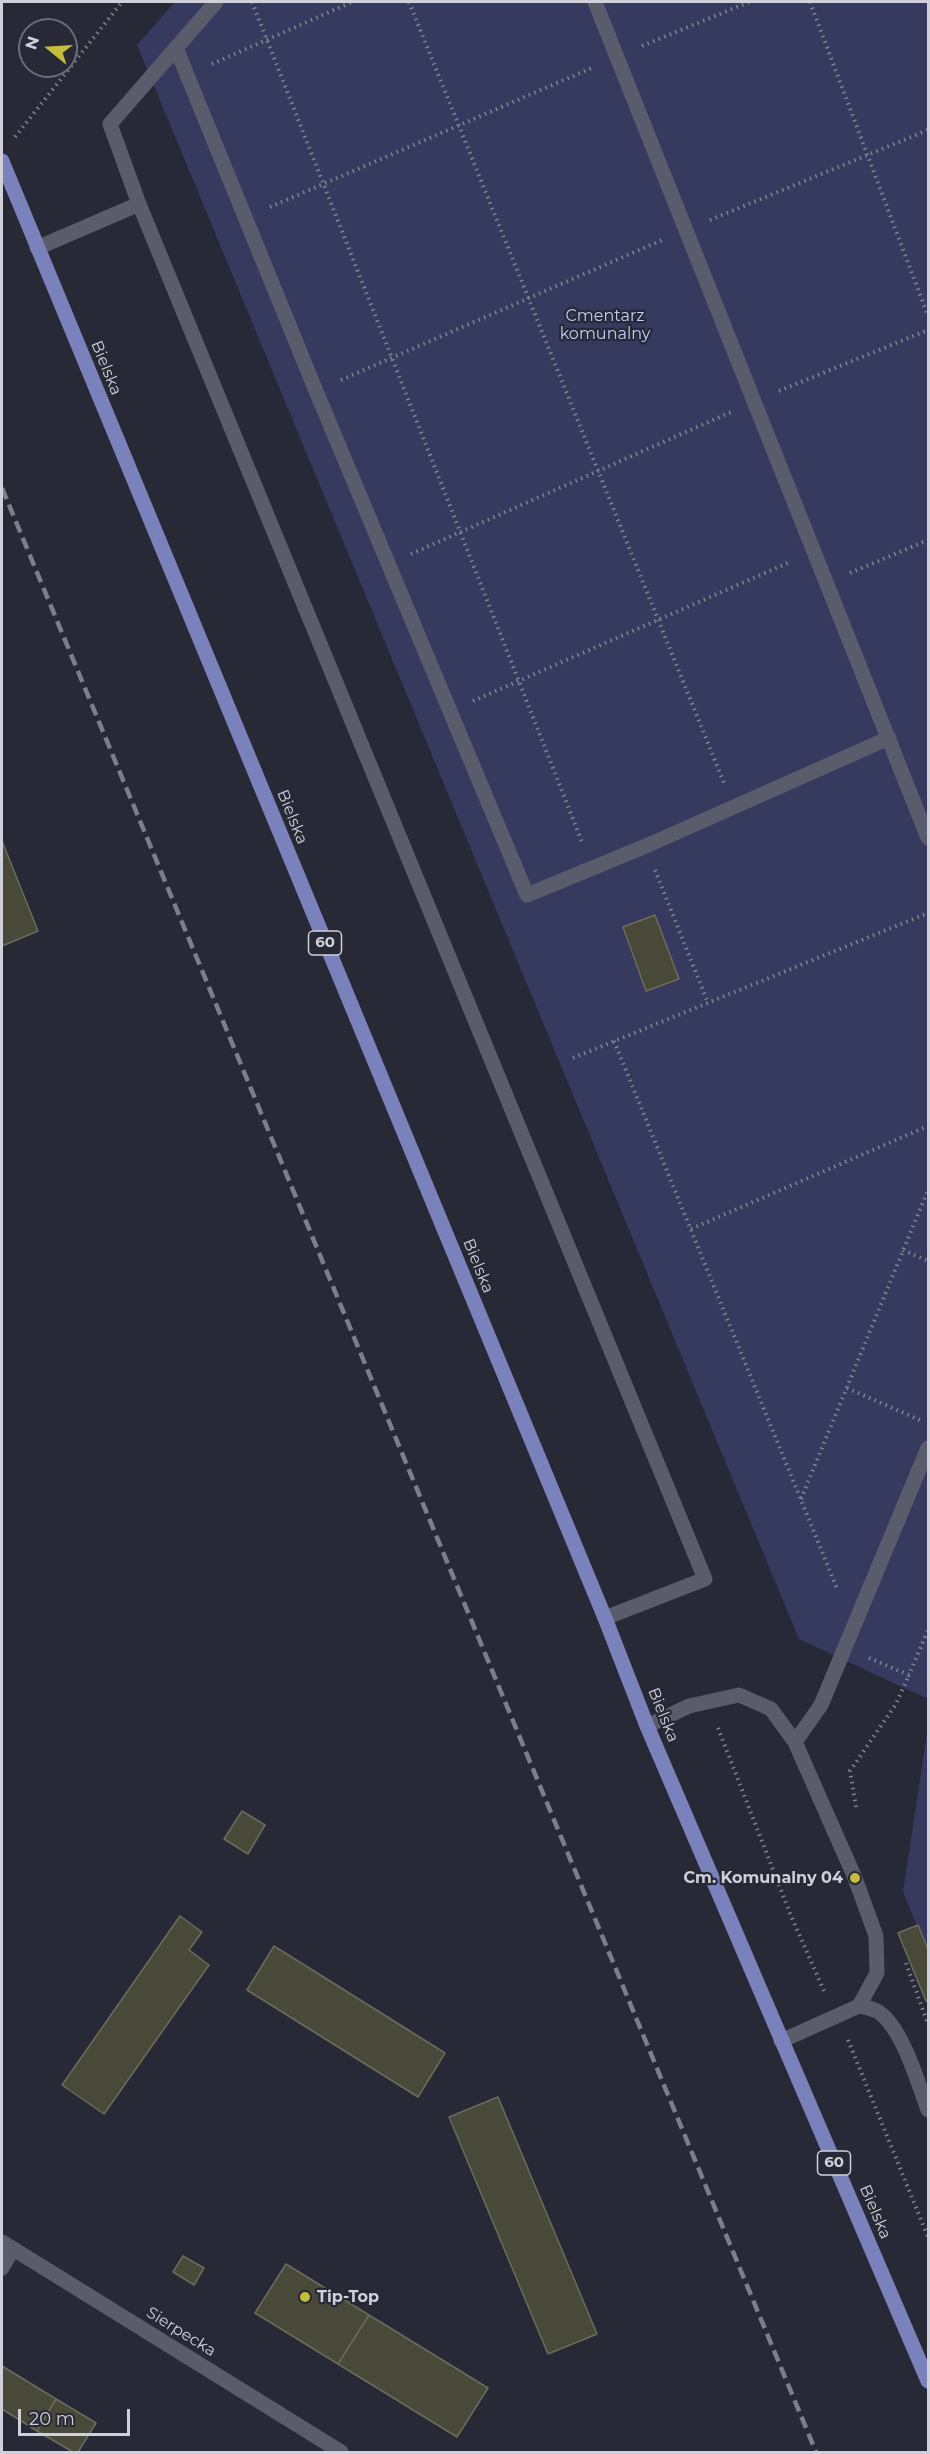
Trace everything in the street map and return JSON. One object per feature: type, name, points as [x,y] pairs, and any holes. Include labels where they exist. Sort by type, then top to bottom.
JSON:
[{"type":"main road","name":"Bielska","points":[[2,161],[605,1618],[647,1726],[928,2381]]},
{"type":"street","points":[[216,2],[110,124],[139,204],[705,1579],[605,1618]]},
{"type":"street","points":[[595,2],[928,838]]},
{"type":"street","points":[[176,48],[316,391],[527,895],[646,846],[889,738]]},
{"type":"street","points":[[37,248],[139,204]]},
{"type":"street","points":[[795,1742],[821,1705],[928,1448]]},
{"type":"street","points":[[647,1726],[688,1706],[739,1695],[771,1709],[795,1742],[855,1878],[876,1936],[877,1973],[859,2006],[781,2041]]},
{"type":"street","points":[[859,2006],[877,2012],[889,2022],[898,2037],[928,2110]]},
{"type":"street","points":[[2,2268],[7,2245]]},
{"type":"street","name":"Sierpecka","points":[[7,2245],[341,2452]]},
{"type":"path","points":[[9,145],[122,2]]},
{"type":"path","points":[[252,2],[592,868]]},
{"type":"path","points":[[186,75],[352,2]]},
{"type":"path","points":[[410,2],[734,807]]},
{"type":"path","points":[[245,218],[749,2]]},
{"type":"path","points":[[810,2],[928,316]]},
{"type":"path","points":[[316,391],[686,230],[928,130]]},
{"type":"path","points":[[389,564],[754,401],[928,330]]},
{"type":"path","points":[[827,583],[928,540]]},
{"type":"path","points":[[451,711],[814,551]]},
{"type":"path","points":[[646,846],[708,1003]]},
{"type":"path","points":[[573,1058],[928,913]]},
{"type":"path","points":[[614,1041],[842,1600],[859,1611]]},
{"type":"path","points":[[691,1229],[928,1126]]},
{"type":"path","points":[[801,1499],[928,1190]]},
{"type":"path","points":[[903,1250],[928,1261]]},
{"type":"path","points":[[847,1388],[928,1424]]},
{"type":"path","points":[[857,1812],[850,1771],[896,1704],[926,1640],[928,1630]]},
{"type":"path","points":[[844,1647],[909,1676]]},
{"type":"path","points":[[707,1701],[791,1916],[848,2039],[928,2237]]},
{"type":"path","points":[[905,1961],[928,2024]]},
{"type":"green space","name":"Cmentarz komunalny","points":[[175,2],[928,2],[928,1699],[799,1639],[137,45]]},
{"type":"green space","points":[[928,1726],[928,1953],[903,1892]]},
{"type":"building","points":[[2,841],[38,931],[2,946]]},
{"type":"building","points":[[655,915],[679,979],[646,991],[623,927]]},
{"type":"building","points":[[242,1811],[265,1825],[248,1854],[224,1839]]},
{"type":"building","points":[[180,1916],[202,1932],[189,1950],[209,1965],[104,2114],[62,2085]]},
{"type":"building","points":[[918,1925],[928,1949],[928,2000],[926,2001],[898,1933]]},
{"type":"building","points":[[274,1946],[445,2053],[418,2097],[247,1990]]},
{"type":"building","points":[[498,2097],[597,2334],[548,2354],[449,2117]]},
{"type":"building","points":[[183,2256],[204,2268],[194,2285],[173,2272]]},
{"type":"building","points":[[286,2264],[369,2315],[338,2364],[255,2313]]},
{"type":"building","points":[[369,2315],[488,2388],[457,2437],[338,2364]]},
{"type":"building","points":[[2,2366],[56,2399],[37,2431],[2,2409]]},
{"type":"building","points":[[56,2399],[96,2423],[78,2452],[73,2452],[37,2431]]},
{"type":"railway","points":[[2,488],[816,2452]]},
{"type":"place","name":"Cm. Komunalny 04","points":[[855,1878]]},
{"type":"place","name":"Tip-Top","points":[[305,2297]]}]
